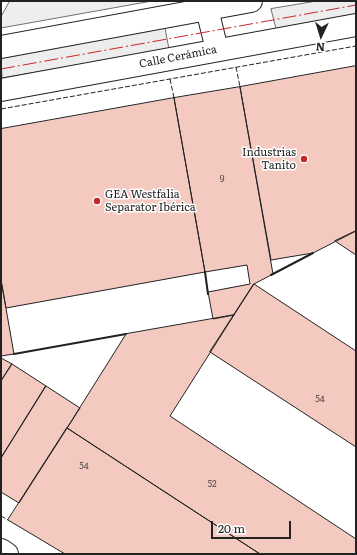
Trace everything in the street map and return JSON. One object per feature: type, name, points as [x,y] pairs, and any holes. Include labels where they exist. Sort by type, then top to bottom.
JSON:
[{"type":"street","points":[[1,47],[202,5],[251,1]]},
{"type":"street","points":[[202,5],[217,50]]},
{"type":"street","name":"Calle Cerámica","points":[[1,90],[356,26]]},
{"type":"street","points":[[1,550],[7,554]]},
{"type":"shaded area","points":[[10,1],[152,1],[1,28],[1,17]]},
{"type":"shaded area","points":[[317,1],[356,1],[356,15],[276,29],[271,9]]},
{"type":"shaded area","points":[[165,28],[169,49],[2,78],[1,58]]},
{"type":"building","name":"Industrias Tanito","points":[[356,66],[356,231],[313,253],[271,260],[240,87]]},
{"type":"building","points":[[240,87],[273,274],[254,284],[234,315],[213,319],[208,292],[250,284],[247,265],[205,272],[174,98]]},
{"type":"building","name":"GEA Westfalia Separator Ibérica","points":[[174,98],[205,272],[6,308],[1,280],[1,129]]},
{"type":"building","points":[[356,231],[356,255],[335,241]]},
{"type":"building","points":[[1,280],[14,354],[1,356]]},
{"type":"building","points":[[254,284],[356,351],[356,447],[210,352]]},
{"type":"building","points":[[234,315],[170,416],[356,539],[356,554],[260,554],[67,428],[126,334]]},
{"type":"building","points":[[1,358],[12,364],[1,381]]},
{"type":"building","points":[[12,364],[46,386],[1,458],[1,381]]},
{"type":"building","points":[[46,386],[80,408],[19,503],[1,492],[1,458]]},
{"type":"building","points":[[67,428],[260,554],[65,554],[8,520]]},
{"type":"fence","points":[[1,109],[356,46]]},
{"type":"fence","points":[[236,67],[240,87]]},
{"type":"fence","points":[[170,79],[174,98]]},
{"type":"fence","points":[[1,516],[8,520]]},
{"type":"wall","points":[[271,275],[313,253]]},
{"type":"wall","points":[[205,272],[208,294]]},
{"type":"wall","points":[[14,354],[126,334]]},
{"type":"power","points":[[1,69],[356,5]]},
{"type":"place","name":"Industrias Tanito","points":[[304,159]]},
{"type":"place","name":"GEA Westfalia Separator Ibérica","points":[[97,201]]}]
